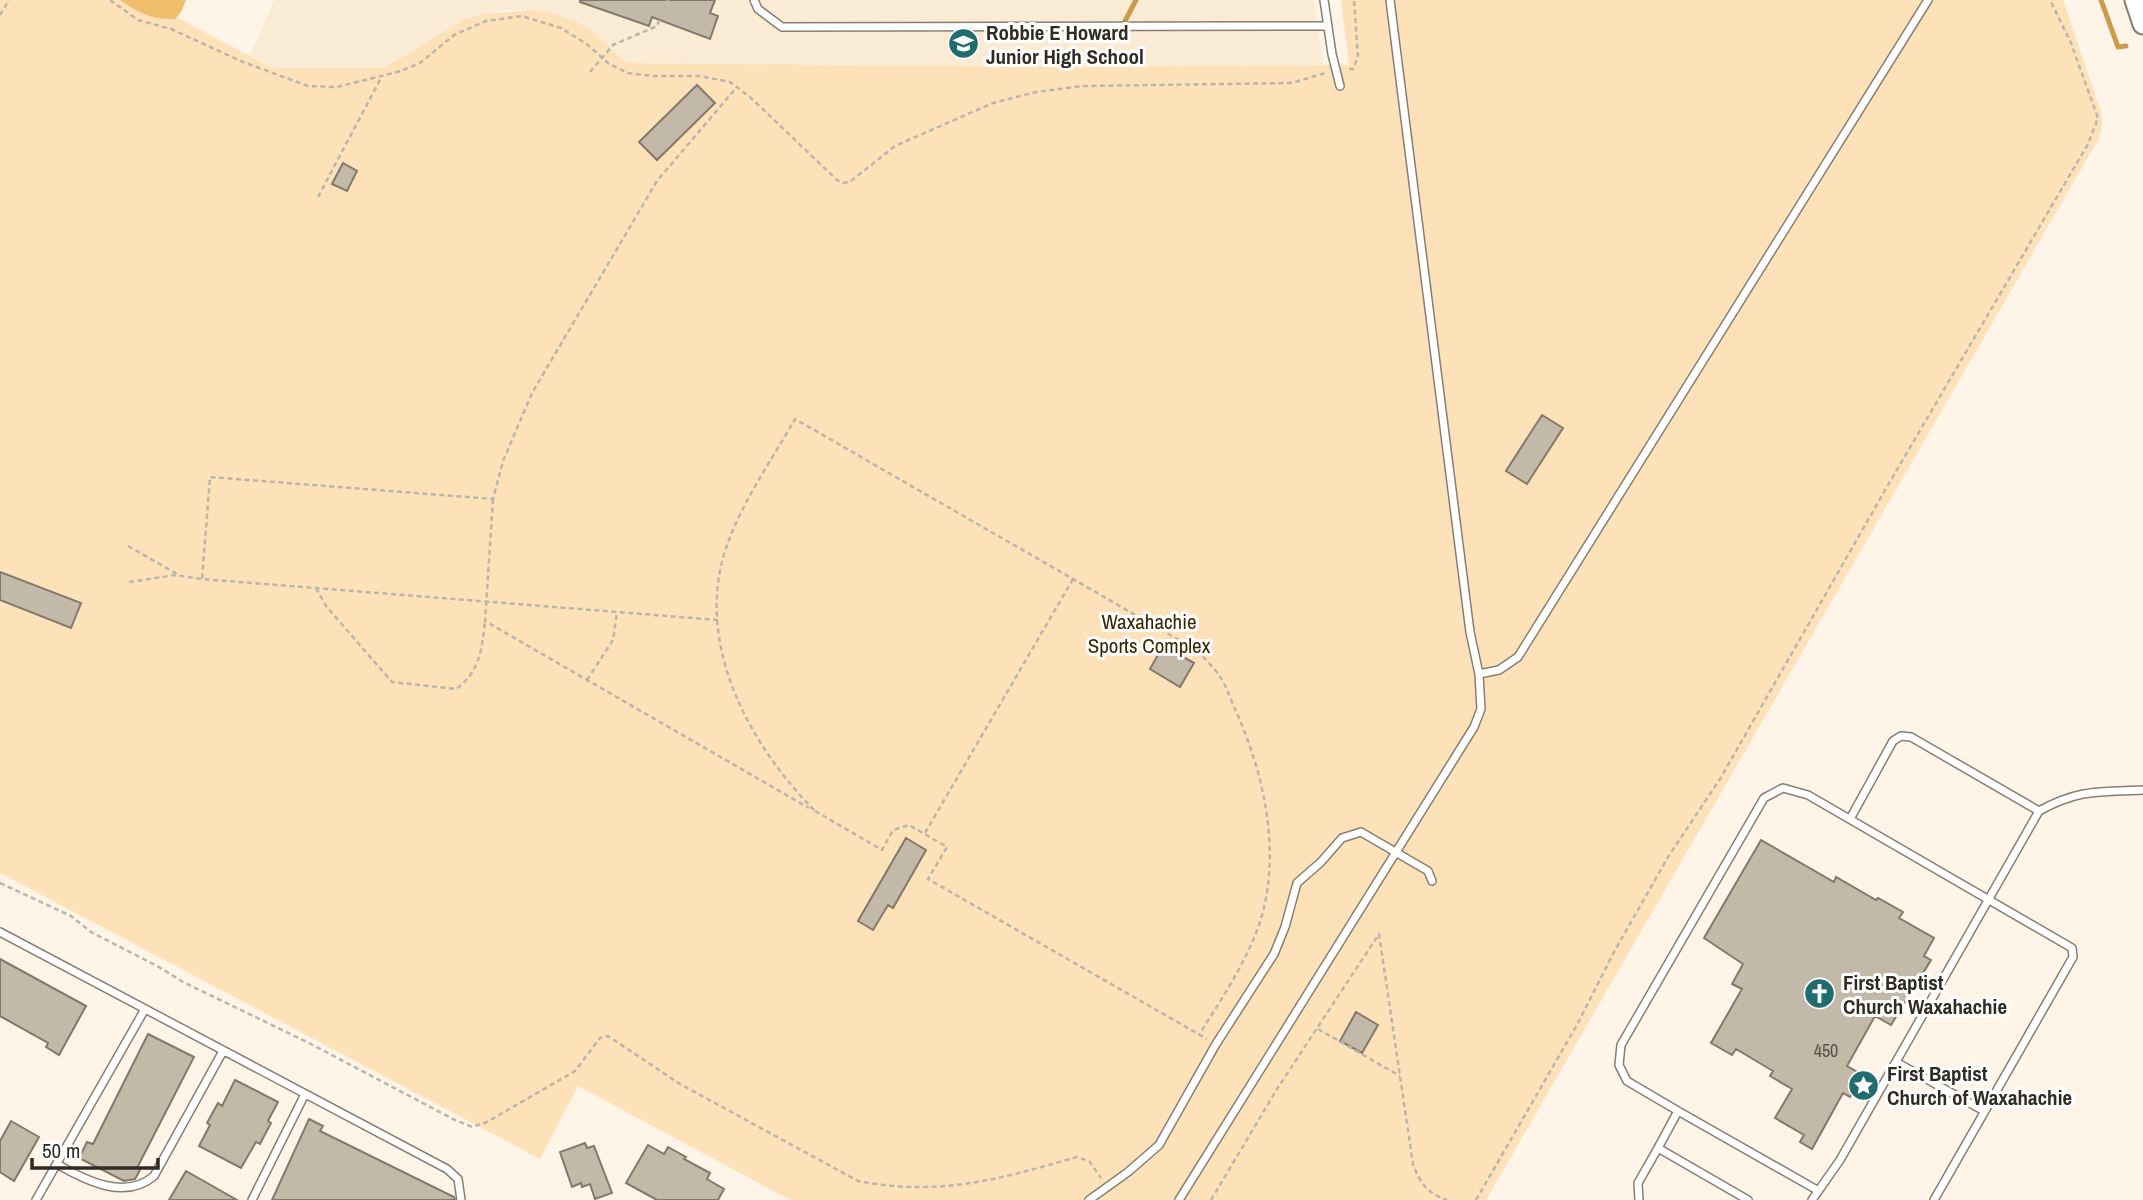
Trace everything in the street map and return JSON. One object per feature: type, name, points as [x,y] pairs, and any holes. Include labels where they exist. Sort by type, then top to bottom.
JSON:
[{"type":"main road","points":[[2135,0],[2143,24]]},
{"type":"lane","points":[[754,0],[758,9],[782,27],[1328,26]]},
{"type":"lane","points":[[1324,0],[1340,86]]},
{"type":"lane","points":[[1179,1200],[1474,727],[1481,709],[1479,674],[1466,604],[1390,0]]},
{"type":"lane","points":[[1479,674],[1499,670],[1518,657],[1928,0]]},
{"type":"lane","points":[[1850,818],[1893,741],[1901,736],[1911,737],[2039,811]]},
{"type":"lane","points":[[1817,1190],[1627,1082],[1619,1065],[1621,1045],[1764,798],[1783,788],[1808,795],[1850,818],[2072,948],[2073,957],[1934,1200]]},
{"type":"lane","points":[[1812,1200],[1840,1160],[2039,811],[2082,792],[2143,790]]},
{"type":"lane","points":[[1089,1200],[1158,1145],[1216,1044],[1274,954],[1285,928],[1297,884],[1342,838],[1361,832],[1428,871],[1432,881]]},
{"type":"lane","points":[[0,932],[447,1169],[458,1179],[461,1200]]},
{"type":"lane","points":[[36,1200],[145,1009]]},
{"type":"lane","points":[[129,1196],[142,1191],[154,1176],[223,1051]]},
{"type":"lane","points":[[1896,1062],[1984,1111]]},
{"type":"lane","points":[[253,1200],[305,1094]]},
{"type":"lane","points":[[1639,1200],[1637,1183],[1678,1111]]},
{"type":"lane","points":[[1658,1148],[1748,1200]]},
{"type":"lane","points":[[57,1164],[102,1191],[119,1197]]},
{"type":"path","points":[[0,15],[9,0]]},
{"type":"path","points":[[110,0],[138,20],[171,29],[243,62],[308,86],[337,87],[401,71],[420,63],[464,30],[486,21],[522,16],[561,28],[588,45],[609,64],[628,73],[700,76],[730,82],[837,180],[844,183],[851,181],[895,146],[993,103],[1035,92],[1083,86],[1292,83],[1318,74],[1353,69],[1358,57],[1354,0]]},
{"type":"path","points":[[590,72],[613,44],[657,26],[668,0]]},
{"type":"path","points":[[1476,1200],[1572,1035],[1668,857],[1720,779],[2088,144],[2098,118],[2070,43],[2050,0]]},
{"type":"path","points":[[318,197],[382,75]]},
{"type":"path","points":[[316,588],[326,606],[392,682],[456,689],[465,682],[475,670],[482,650],[488,602],[492,499],[510,441],[532,393],[657,181],[737,87]]},
{"type":"path","points":[[814,810],[781,771],[749,722],[736,696],[719,642],[718,590],[721,565],[731,536],[795,419],[1198,651],[1219,676],[1252,751],[1264,797],[1270,853],[1261,919],[1236,977],[1199,1035]]},
{"type":"path","points":[[202,579],[210,477],[492,499]]},
{"type":"path","points":[[128,546],[181,576]]},
{"type":"path","points":[[129,582],[181,576],[718,620]]},
{"type":"path","points":[[924,834],[1073,579]]},
{"type":"path","points":[[587,680],[613,640],[617,612]]},
{"type":"path","points":[[485,621],[882,850],[893,831],[909,825],[947,847],[928,879],[1216,1044]]},
{"type":"path","points":[[0,883],[71,916],[91,932],[117,943],[183,982],[472,1127],[486,1122],[575,1071],[600,1038],[608,1036],[680,1084],[858,1181],[890,1187],[937,1188],[989,1181],[1077,1157],[1089,1161],[1107,1187]]},
{"type":"path","points":[[1211,1200],[1277,1089],[1379,934],[1416,1172],[1427,1190],[1447,1200]]},
{"type":"path","points":[[1318,1029],[1400,1076]]},
{"type":"shaded area","points":[[120,0],[186,0],[175,19],[167,19],[146,15]]},
{"type":"shaded area","name":"Robbie E Howard Junior High School","points":[[274,0],[1314,0],[1323,65],[1042,67],[626,63],[593,33],[555,14],[507,10],[463,20],[384,68],[272,68],[250,56]]},
{"type":"green space","name":"Waxahachie Sports Complex","points":[[0,0],[144,0],[272,68],[384,68],[463,20],[482,14],[532,10],[577,22],[593,32],[626,63],[1042,67],[1349,65],[1341,0],[2063,0],[2101,112],[2102,124],[2099,138],[1486,1200],[790,1200],[578,1086],[540,1159],[0,873]]},
{"type":"building","points":[[580,0],[715,0],[710,13],[718,16],[710,39],[652,17],[649,26]]},
{"type":"building","points":[[697,85],[715,103],[657,160],[639,142]]},
{"type":"building","points":[[343,163],[357,171],[347,191],[332,184]]},
{"type":"building","points":[[1542,415],[1563,428],[1527,484],[1506,471]]},
{"type":"building","points":[[0,572],[81,603],[71,628],[0,600]]},
{"type":"building","points":[[1163,646],[1194,663],[1180,687],[1150,669]]},
{"type":"building","points":[[906,838],[926,850],[893,908],[888,905],[873,930],[858,921]]},
{"type":"building","name":"First Baptist Church Waxahachie","points":[[1761,840],[1834,882],[1836,877],[1903,912],[1899,918],[1934,938],[1924,956],[1931,960],[1891,1025],[1875,1016],[1847,1066],[1863,1075],[1850,1097],[1843,1093],[1812,1149],[1800,1142],[1804,1135],[1775,1118],[1792,1089],[1770,1076],[1773,1071],[1736,1049],[1732,1055],[1711,1043],[1742,989],[1732,984],[1743,964],[1704,938]]},
{"type":"building","points":[[0,959],[86,1006],[59,1055],[46,1047],[48,1043],[0,1016]]},
{"type":"building","points":[[1356,1012],[1378,1025],[1362,1053],[1340,1041]]},
{"type":"building","points":[[148,1034],[194,1057],[137,1168],[140,1170],[135,1179],[124,1181],[79,1158],[87,1142],[93,1144]]},
{"type":"building","points":[[235,1080],[278,1102],[260,1144],[256,1142],[241,1168],[199,1146],[210,1125],[207,1123],[218,1103],[222,1106]]},
{"type":"building","points":[[309,1119],[323,1126],[320,1131],[454,1197],[455,1200],[272,1200]]},
{"type":"building","points":[[11,1121],[39,1137],[14,1181],[0,1172],[0,1141]]},
{"type":"building","points":[[585,1143],[587,1148],[594,1146],[612,1193],[595,1199],[590,1184],[582,1187],[581,1183],[572,1187],[560,1152]]},
{"type":"building","points":[[648,1145],[664,1154],[668,1147],[710,1173],[707,1179],[724,1189],[718,1200],[657,1200],[626,1183]]},
{"type":"building","points":[[186,1171],[237,1200],[169,1200]]},
{"type":"waterway","points":[[1125,21],[1136,0]]},
{"type":"waterway","points":[[2101,0],[2118,47],[2126,46]]},
{"type":"place","name":"Robbie E Howard Junior High School","points":[[963,44]]},
{"type":"place","name":"First Baptist Church Waxahachie","points":[[1820,994]]},
{"type":"place","name":"First Baptist Church of Waxahachie","points":[[1864,1085]]}]
